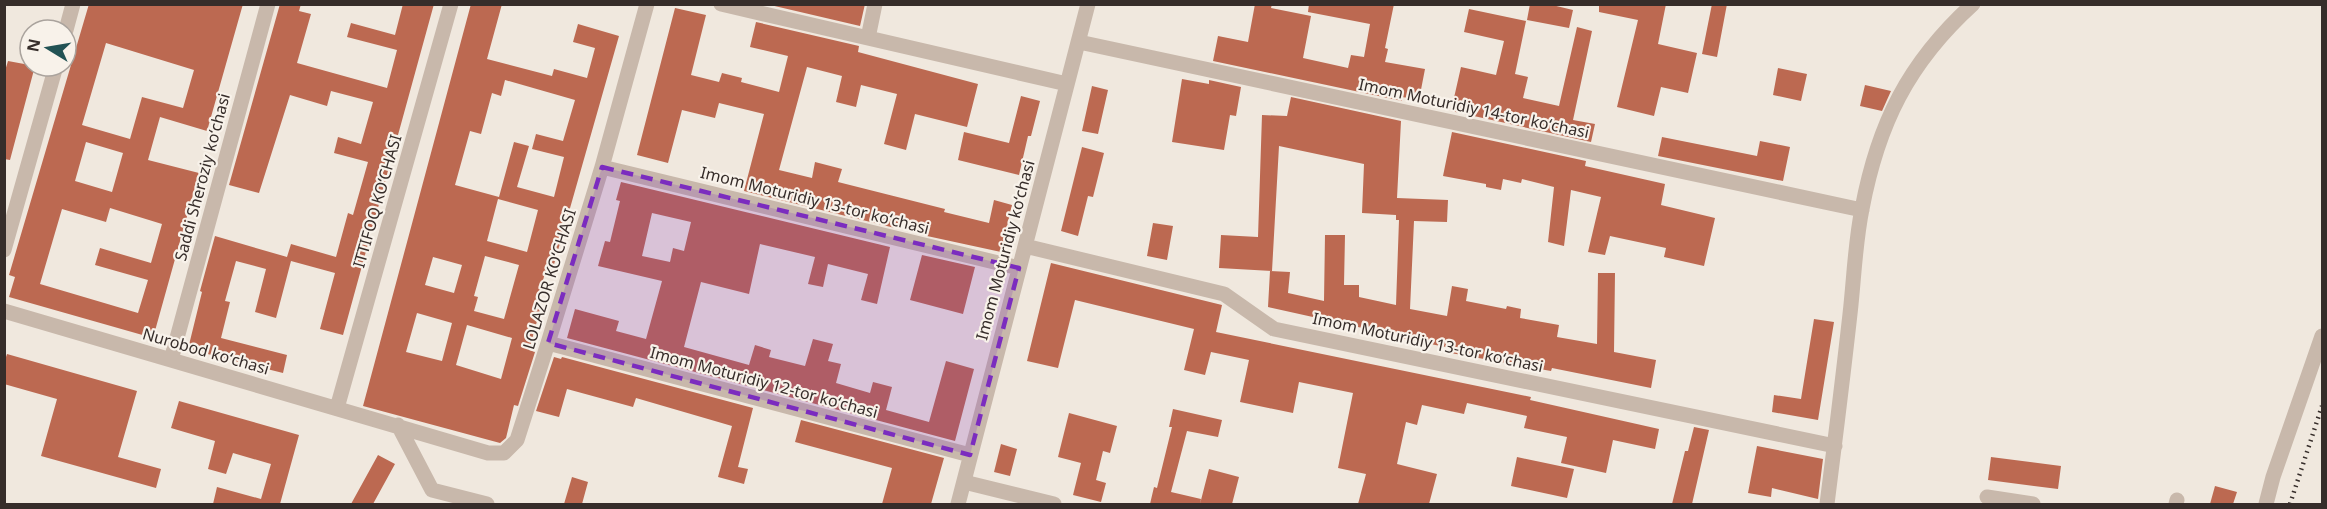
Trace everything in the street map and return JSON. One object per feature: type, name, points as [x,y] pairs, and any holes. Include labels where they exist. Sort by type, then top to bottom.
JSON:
[{"type":"street","name":"Saddi Sheroziy koʻchasi","points":[[171,360],[268,4]]},
{"type":"street","name":"ITTIFOQ KO‘CHASI","points":[[337,408],[451,4]]},
{"type":"street","name":"LOLAZOR KO‘CHASI","points":[[398,425],[488,453],[504,453],[517,440],[602,167],[647,4]]},
{"type":"street","points":[[721,4],[1067,84]]},
{"type":"street","points":[[868,38],[876,4]]},
{"type":"street","name":"Imom Moturidiy koʻchasi","points":[[958,504],[1089,4]]},
{"type":"street","points":[[1827,504],[1862,210],[1887,122],[1907,81],[1930,47],[1973,4]]},
{"type":"street","name":"Imom Moturidiy 14-tor koʻchasi","points":[[1079,42],[1862,210]]},
{"type":"street","points":[[4,250],[53,78]]},
{"type":"street","name":"Imom Moturidiy 13-tor koʻchasi","points":[[602,167],[1019,268]]},
{"type":"street","name":"Imom Moturidiy 13-tor koʻchasi","points":[[1025,246],[1224,294],[1274,328],[1835,446]]},
{"type":"street","name":"Nurobod koʻchasi","points":[[4,311],[398,425]]},
{"type":"street","points":[[2266,504],[2273,477],[2322,336]]},
{"type":"street","name":"Imom Moturidiy 12-tor koʻchasi","points":[[548,343],[970,455]]},
{"type":"street","points":[[398,425],[432,490],[487,504]]},
{"type":"street","points":[[964,482],[1054,504]]},
{"type":"street","points":[[1987,497],[2033,504]]},
{"type":"highlighted area","points":[[602,167],[1019,268],[970,455],[548,343]]},
{"type":"building","points":[[89,4],[243,4],[207,131],[160,117],[148,160],[199,173],[153,338],[9,297],[15,277],[9,275],[67,78],[78,78],[78,41]],"holes":[[[106,43],[194,70],[183,108],[142,97],[130,139],[82,125]],[[86,142],[123,153],[112,192],[75,181]],[[110,208],[162,224],[151,263],[100,248],[95,265],[148,280],[138,313],[40,284],[62,209],[106,222]]]},
{"type":"building","points":[[280,4],[301,4],[299,11],[311,14],[297,63],[387,88],[397,50],[347,37],[351,23],[395,35],[403,4],[434,4],[343,335],[320,329],[335,273],[291,261],[276,318],[255,312],[266,269],[236,261],[225,301],[230,302],[221,338],[287,355],[283,373],[188,349],[202,292],[200,291],[215,236],[287,257],[291,244],[336,257],[348,213],[353,215],[368,162],[334,153],[338,137],[361,144],[373,102],[331,91],[327,106],[290,95],[259,193],[229,185]]},
{"type":"building","points":[[471,4],[502,4],[487,59],[552,76],[554,69],[587,78],[595,48],[573,42],[578,24],[619,36],[551,275],[545,273],[537,302],[542,303],[529,350],[535,352],[518,406],[514,405],[506,438],[500,443],[363,406]],"holes":[[[505,80],[575,100],[563,141],[536,134],[532,149],[564,157],[554,197],[517,187],[529,146],[514,142],[499,197],[455,185],[470,131],[481,134],[492,93],[501,96]],[[498,199],[538,210],[527,252],[487,241]],[[485,256],[519,265],[504,319],[474,311],[478,297],[474,296]],[[433,257],[462,265],[454,293],[425,285]],[[417,313],[452,323],[442,361],[406,352]],[[467,325],[512,338],[501,379],[456,365]]]},
{"type":"building","points":[[766,4],[865,4],[860,26]]},
{"type":"building","points":[[1255,4],[1272,4],[1271,8],[1311,16],[1303,58],[1348,68],[1351,55],[1364,57],[1370,24],[1308,12],[1309,4],[1394,4],[1385,48],[1388,49],[1385,62],[1425,69],[1419,100],[1402,97],[1402,101],[1213,61],[1218,36],[1248,42]]},
{"type":"building","points":[[1530,4],[1548,4],[1573,10],[1569,28],[1527,20]]},
{"type":"building","points":[[1599,4],[1666,4],[1658,44],[1697,53],[1688,93],[1661,87],[1654,116],[1617,107],[1638,20],[1599,12]]},
{"type":"building","points":[[1712,4],[1727,4],[1717,57],[1702,54]]},
{"type":"building","points":[[675,8],[706,15],[691,75],[719,82],[722,73],[742,78],[741,82],[779,92],[788,56],[750,47],[756,22],[859,46],[858,52],[978,84],[967,127],[915,114],[906,150],[884,144],[897,94],[861,85],[856,107],[836,102],[842,76],[807,67],[779,170],[812,178],[815,162],[842,169],[838,182],[945,209],[944,212],[989,223],[994,200],[1012,205],[1001,252],[744,191],[764,114],[719,103],[715,118],[682,110],[668,163],[637,155]]},
{"type":"building","points":[[1469,9],[1526,21],[1515,74],[1528,77],[1523,98],[1559,106],[1577,27],[1592,31],[1573,120],[1595,124],[1591,142],[1451,111],[1461,67],[1496,75],[1504,41],[1464,32]]},
{"type":"building","points":[[8,61],[18,63],[18,78],[32,78],[10,160],[4,159],[4,74]]},
{"type":"building","points":[[1778,68],[1807,74],[1801,101],[1773,95]]},
{"type":"building","points":[[1182,79],[1209,84],[1209,80],[1241,87],[1236,116],[1230,115],[1224,150],[1172,142]]},
{"type":"building","points":[[1865,85],[1891,91],[1882,111],[1860,106]]},
{"type":"building","points":[[1092,86],[1108,90],[1098,134],[1082,131]]},
{"type":"building","points":[[1021,96],[1040,101],[1031,136],[1028,136],[1019,175],[958,160],[964,132],[1009,143]]},
{"type":"building","points":[[1291,97],[1401,121],[1397,198],[1448,200],[1447,222],[1414,221],[1410,309],[1447,316],[1452,286],[1468,289],[1466,301],[1506,309],[1507,306],[1521,309],[1520,318],[1559,325],[1557,337],[1597,344],[1598,273],[1615,273],[1614,352],[1656,360],[1651,388],[1552,368],[1551,371],[1445,352],[1446,347],[1268,307],[1270,271],[1290,272],[1288,293],[1324,301],[1325,235],[1345,235],[1344,285],[1359,285],[1359,297],[1396,305],[1399,220],[1396,220],[1396,215],[1362,213],[1364,164],[1279,146],[1272,271],[1219,268],[1221,235],[1258,237],[1262,115],[1287,116]]},
{"type":"building","points":[[1452,132],[1586,161],[1585,166],[1665,184],[1661,205],[1715,218],[1704,266],[1664,257],[1666,248],[1610,236],[1605,255],[1588,252],[1601,197],[1571,190],[1564,246],[1548,242],[1554,187],[1522,179],[1521,183],[1503,179],[1501,190],[1486,187],[1486,184],[1443,176]]},
{"type":"building","points":[[1662,137],[1757,156],[1760,141],[1790,147],[1783,181],[1658,156]]},
{"type":"building","points":[[1082,147],[1104,153],[1093,197],[1088,196],[1078,236],[1061,231]]},
{"type":"building","points":[[621,182],[890,247],[877,304],[861,300],[868,274],[828,264],[823,287],[808,284],[815,257],[760,244],[749,294],[701,282],[684,347],[749,365],[755,345],[771,350],[769,357],[805,366],[813,339],[833,344],[828,361],[841,364],[836,383],[870,393],[873,382],[892,387],[886,410],[929,422],[946,361],[974,369],[955,441],[567,338],[575,309],[619,321],[616,331],[646,339],[662,281],[598,266],[605,241],[610,242],[620,201],[616,200]],"holes":[[[652,213],[691,222],[684,251],[673,248],[670,262],[642,256]]]},
{"type":"building","points":[[1153,223],[1173,226],[1167,260],[1147,256]]},
{"type":"building","points":[[922,255],[975,267],[963,314],[910,300]]},
{"type":"building","points":[[1051,263],[1222,305],[1216,332],[1531,397],[1530,400],[1659,429],[1655,449],[1613,440],[1606,473],[1561,463],[1567,437],[1524,428],[1527,416],[1467,403],[1464,414],[1422,405],[1417,425],[1406,422],[1397,464],[1437,474],[1429,504],[1358,504],[1366,474],[1338,468],[1353,393],[1299,382],[1293,413],[1240,402],[1249,360],[1211,352],[1205,375],[1184,370],[1194,329],[1075,300],[1058,368],[1027,361]]},
{"type":"building","points":[[1814,319],[1834,322],[1818,420],[1772,412],[1774,395],[1801,399]]},
{"type":"building","points":[[7,354],[137,391],[118,457],[161,469],[156,488],[41,456],[57,399],[4,384],[4,363]]},
{"type":"building","points":[[554,357],[561,359],[562,357],[753,408],[738,467],[748,469],[744,484],[718,477],[732,426],[636,398],[633,407],[567,389],[559,417],[536,411]]},
{"type":"building","points":[[179,401],[299,435],[280,504],[213,504],[217,487],[261,499],[271,464],[233,453],[226,474],[208,469],[215,441],[171,428]]},
{"type":"building","points":[[1173,409],[1222,420],[1218,437],[1187,431],[1171,492],[1201,499],[1200,504],[1150,504],[1154,487],[1157,488],[1172,427],[1169,427]]},
{"type":"building","points":[[1069,413],[1117,426],[1110,453],[1103,451],[1096,480],[1106,483],[1101,502],[1073,495],[1081,463],[1058,457]]},
{"type":"building","points":[[801,420],[944,458],[931,504],[882,504],[892,468],[795,442]]},
{"type":"building","points":[[1694,427],[1709,430],[1692,504],[1672,504],[1685,451],[1688,451]]},
{"type":"building","points":[[1001,444],[1017,449],[1010,476],[994,472]]},
{"type":"building","points":[[1757,446],[1823,459],[1818,499],[1772,488],[1771,497],[1748,493]]},
{"type":"building","points":[[378,455],[395,464],[373,504],[351,504]]},
{"type":"building","points":[[1517,457],[1574,469],[1567,498],[1511,486]]},
{"type":"building","points":[[1991,457],[2061,466],[2058,489],[1988,480]]},
{"type":"building","points":[[1209,469],[1239,477],[1232,504],[1200,504]]},
{"type":"building","points":[[572,477],[588,482],[582,504],[564,504]]},
{"type":"building","points":[[2215,486],[2237,492],[2233,504],[2210,504]]},
{"type":"railway","points":[[2290,504],[2322,406]]}]
